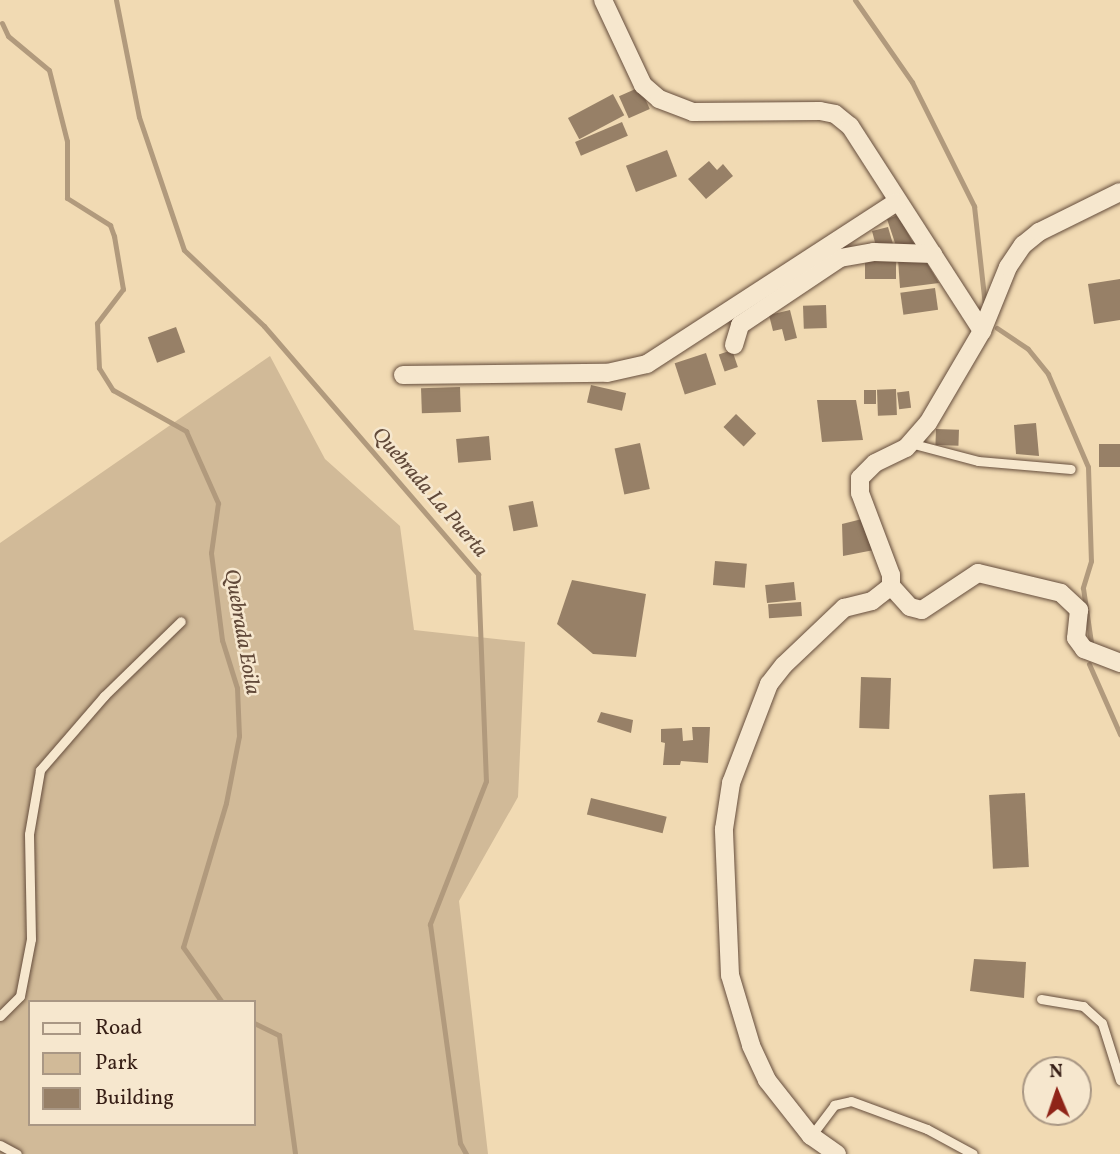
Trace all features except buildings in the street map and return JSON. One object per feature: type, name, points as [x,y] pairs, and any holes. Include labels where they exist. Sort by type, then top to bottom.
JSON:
[{"type":"street","points":[[603,0],[643,85],[659,99],[693,112],[835,114],[850,126],[896,202],[982,331]]},
{"type":"street","points":[[1117,199],[1040,232],[1023,246],[1008,267],[982,331],[928,423],[910,443],[875,464],[860,478],[860,493],[891,575],[891,586],[910,607],[922,610],[978,573],[1061,593],[1079,610],[1076,638],[1084,649],[1120,663]]},
{"type":"street","points":[[403,375],[607,373],[647,364],[896,202]]},
{"type":"street","points":[[734,345],[740,325],[840,258],[874,252],[933,254]]},
{"type":"street","points":[[837,1154],[811,1136],[767,1080],[734,987],[723,829],[730,783],[769,684],[823,625],[844,608],[872,601],[891,586]]},
{"type":"lane","points":[[910,443],[978,461],[1071,470]]},
{"type":"lane","points":[[0,1016],[20,996],[31,939],[29,834],[40,769],[104,695],[181,621]]},
{"type":"lane","points":[[1041,999],[1083,1006],[1102,1023],[1120,1077]]},
{"type":"lane","points":[[811,1136],[834,1105],[851,1101],[927,1129],[973,1154]]},
{"type":"lane","points":[[0,1145],[16,1154]]},
{"type":"green space","points":[[270,356],[325,459],[400,526],[414,630],[525,642],[518,797],[459,901],[488,1154],[0,1154],[0,543]]},
{"type":"waterway","name":"Quebrada La Puerta","points":[[116,0],[139,117],[184,250],[264,326],[478,574],[486,781],[430,924],[460,1143],[466,1154]]},
{"type":"waterway","points":[[855,0],[912,82],[974,206],[985,305]]},
{"type":"waterway","name":"Quebrada Eoila","points":[[2,23],[8,36],[49,70],[67,141],[67,198],[110,225],[114,236],[123,289],[97,323],[99,368],[113,390],[186,431],[218,503],[211,553],[222,640],[237,688],[239,736],[226,803],[183,947],[221,1000]]},
{"type":"waterway","points":[[997,328],[1028,349],[1048,374],[1088,467],[1091,561],[1083,588],[1092,649]]},
{"type":"waterway","points":[[1089,664],[1120,734]]},
{"type":"waterway","name":"Quebrada Eoila","points":[[256,1024],[279,1035],[295,1154]]}]
